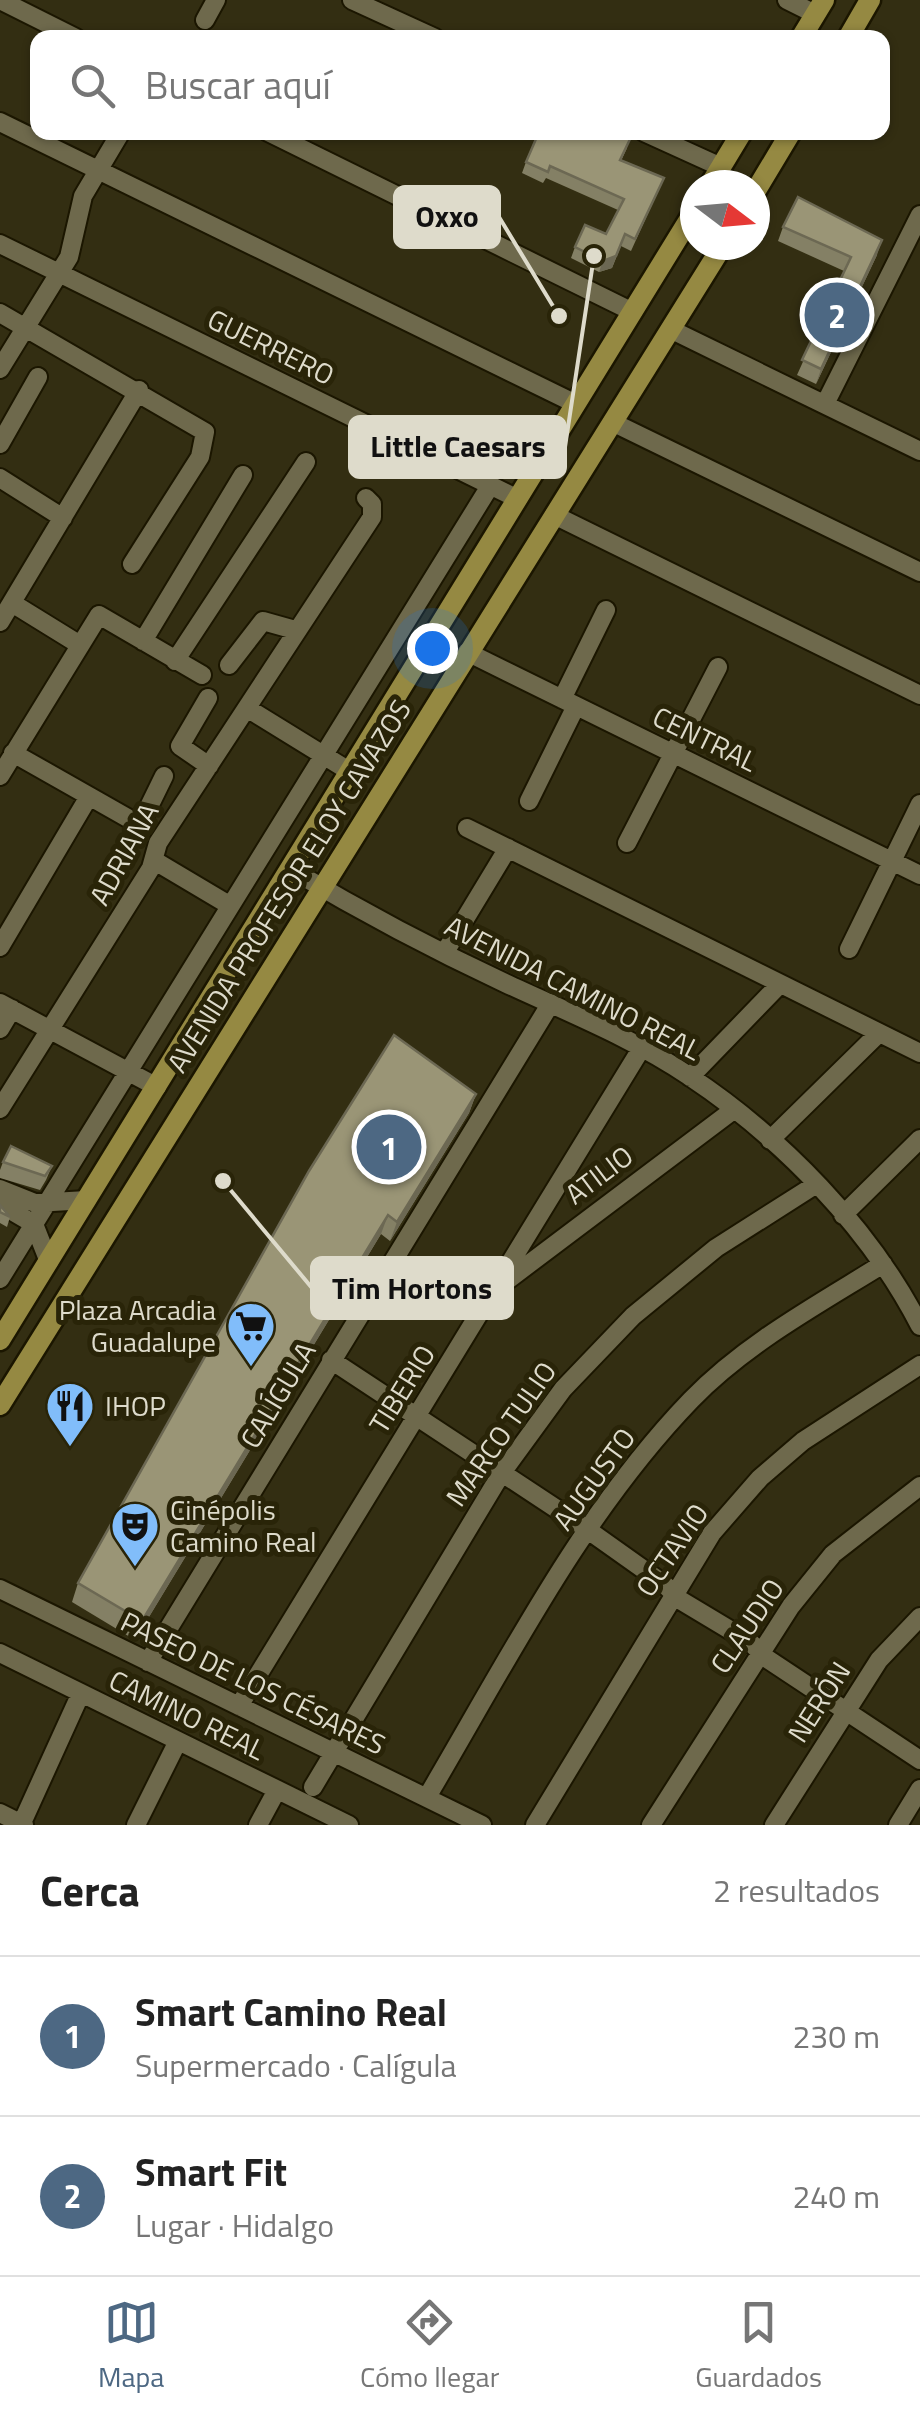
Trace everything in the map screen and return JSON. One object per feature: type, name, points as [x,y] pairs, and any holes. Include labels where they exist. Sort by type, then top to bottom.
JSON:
[{"type":"main road","points":[[853,30],[870,0]]},
{"type":"main road","points":[[805,30],[819,7]]},
{"type":"main road","points":[[719,170],[737,140]]},
{"type":"main road","points":[[768,170],[786,140]]},
{"type":"main road","name":"AVENIDA PROFESOR ELOY CAVAZOS","points":[[0,1340],[680,235]]},
{"type":"main road","name":"AVENIDA PROFESOR ELOY CAVAZOS","points":[[0,1405],[714,260]]},
{"type":"street","points":[[205,20],[216,0]]},
{"type":"street","points":[[352,0],[417,30]]},
{"type":"street","points":[[787,0],[819,7]]},
{"type":"street","points":[[4,1],[60,30]]},
{"type":"street","points":[[0,122],[30,137]]},
{"type":"street","points":[[37,140],[576,404]]},
{"type":"street","points":[[0,369],[60,273],[76,239],[84,196],[116,140]]},
{"type":"street","points":[[284,140],[633,312]]},
{"type":"street","points":[[657,140],[705,170]]},
{"type":"street","points":[[825,404],[920,215]]},
{"type":"street","name":"GUERRERO","points":[[0,244],[518,500]]},
{"type":"street","points":[[0,313],[198,425],[206,438],[200,457],[132,564]]},
{"type":"street","points":[[670,329],[920,452]]},
{"type":"street","points":[[0,444],[38,377]]},
{"type":"street","points":[[0,622],[139,390]]},
{"type":"street","points":[[612,422],[920,572]]},
{"type":"street","points":[[175,661],[306,462]]},
{"type":"street","points":[[143,641],[243,475]]},
{"type":"street","points":[[0,478],[63,518]]},
{"type":"street","points":[[0,1279],[490,486]]},
{"type":"street","name":"ADRIANA","points":[[0,1108],[209,766],[372,517],[372,504],[366,498]]},
{"type":"street","points":[[554,515],[920,695]]},
{"type":"street","points":[[12,603],[80,645]]},
{"type":"street","points":[[530,801],[606,610]]},
{"type":"street","points":[[0,776],[99,614],[202,675]]},
{"type":"street","points":[[229,666],[263,621],[295,630]]},
{"type":"street","name":"CENTRAL","points":[[466,652],[920,875]]},
{"type":"street","points":[[627,843],[718,667]]},
{"type":"street","points":[[208,698],[180,746],[209,766]]},
{"type":"street","points":[[247,708],[349,772]]},
{"type":"street","points":[[13,753],[140,825],[156,852],[230,905]]},
{"type":"street","points":[[140,825],[164,776]]},
{"type":"street","points":[[0,947],[88,798]]},
{"type":"street","points":[[849,949],[920,804]]},
{"type":"street","points":[[467,828],[920,1053]]},
{"type":"street","points":[[445,952],[508,848]]},
{"type":"street","name":"AVENIDA CAMINO REAL","points":[[290,869],[690,1076],[770,1140],[815,1184],[883,1264],[920,1326]]},
{"type":"street","points":[[690,1076],[780,984]]},
{"type":"street","name":"CALÍGULA","points":[[148,1662],[550,1003]]},
{"type":"street","points":[[0,1029],[6,1006],[157,1086]]},
{"type":"street","points":[[770,1140],[879,1033]]},
{"type":"street","name":"TIBERIO","points":[[239,1706],[500,1286],[641,1049]]},
{"type":"street","name":"ATILIO","points":[[500,1286],[732,1110]]},
{"type":"street","points":[[843,1215],[920,1139]]},
{"type":"street","name":"MARCO TULIO","points":[[312,1787],[501,1474],[563,1389],[632,1316],[716,1248],[815,1184]]},
{"type":"street","points":[[0,1189],[45,1204],[87,1200]]},
{"type":"street","points":[[0,1204],[34,1224],[49,1262]]},
{"type":"street","name":"AUGUSTO","points":[[427,1797],[620,1480],[693,1397],[770,1334],[883,1264]]},
{"type":"street","points":[[906,1299],[920,1285]]},
{"type":"street","points":[[331,1360],[920,1760]]},
{"type":"street","name":"OCTAVIO","points":[[535,1825],[712,1533],[760,1478],[803,1441],[920,1365]]},
{"type":"street","name":"CLAUDIO","points":[[651,1825],[760,1650],[833,1554],[920,1486]]},
{"type":"street","name":"PASEO DE LOS CÉSARES","points":[[0,1589],[482,1825]]},
{"type":"street","name":"NERÓN","points":[[774,1825],[879,1660],[920,1617]]},
{"type":"street","name":"CAMINO REAL","points":[[0,1654],[350,1825]]},
{"type":"street","points":[[0,1813],[22,1825],[81,1694]]},
{"type":"street","points":[[136,1825],[178,1741]]},
{"type":"street","points":[[898,1825],[920,1788]]},
{"type":"street","points":[[258,1825],[277,1790]]},
{"type":"building","points":[[536,140],[630,140],[620,160],[664,178],[635,239],[625,234],[616,256],[603,261],[575,247],[585,225],[606,234],[624,199],[550,166],[548,172],[526,162]]},
{"type":"building","points":[[798,197],[882,240],[821,369],[802,360],[851,257],[783,227]]},
{"type":"building","points":[[394,1035],[476,1094],[397,1222],[388,1215],[142,1621],[78,1583],[309,1171]]},
{"type":"building","points":[[11,1146],[52,1166],[45,1176],[3,1162]]},
{"type":"place","name":"Little Caesars","points":[[594,256]]},
{"type":"place","name":"Smart Fit","points":[[837,315]]},
{"type":"place","name":"Oxxo","points":[[559,316]]},
{"type":"place","name":"Smart Camino Real","points":[[389,1147]]},
{"type":"place","name":"Tim Hortons","points":[[223,1181]]},
{"type":"place","name":"Plaza Arcadia Guadalupe","points":[[251,1368]]},
{"type":"place","name":"IHOP","points":[[70,1448]]},
{"type":"place","name":"Cinépolis Camino Real","points":[[135,1568]]}]
